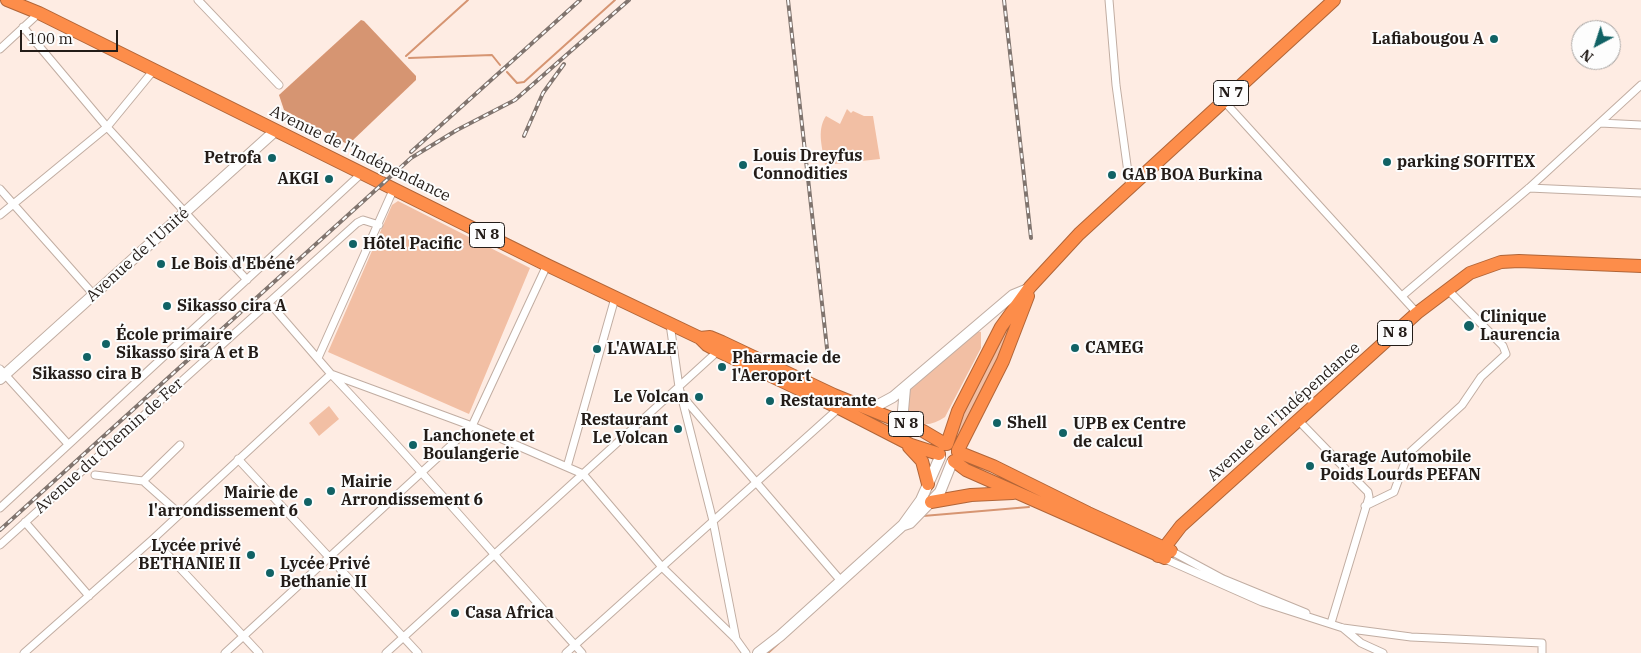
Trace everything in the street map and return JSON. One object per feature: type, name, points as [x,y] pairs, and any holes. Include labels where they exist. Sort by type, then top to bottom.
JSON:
[{"type":"highway","name":"Avenue de l'Indépendance","points":[[7,0],[39,13],[547,265],[700,338],[707,345],[718,351],[839,408],[901,440],[993,466],[1140,537],[1165,554]]},
{"type":"highway","name":"N 7","points":[[949,453],[958,411],[1001,327],[1030,287],[1079,234],[1334,0]]},
{"type":"highway","name":"Avenue de l'Indépendance","points":[[1181,526],[1417,313],[1470,273],[1510,261],[1641,266]]},
{"type":"highway","name":"N 7","points":[[949,453],[1015,334],[1030,287]]},
{"type":"highway","name":"Avenue de l'Indépendance","points":[[700,338],[710,337],[865,408],[902,422],[949,453],[966,470],[1165,554]]},
{"type":"highway","points":[[901,440],[922,461],[928,484]]},
{"type":"highway","points":[[932,502],[970,494],[1018,493]]},
{"type":"highway","name":"Avenue de l'Indépendance","points":[[1165,554],[1195,515]]},
{"type":"highway","points":[[1165,554],[1181,526]]},
{"type":"highway","name":"N 8","points":[[1140,537],[1160,536],[1181,526]]},
{"type":"street","points":[[198,0],[279,85]]},
{"type":"street","points":[[1109,0],[1116,85],[1130,187]]},
{"type":"street","points":[[0,50],[39,13]]},
{"type":"street","points":[[23,28],[107,127],[247,280]]},
{"type":"street","points":[[0,215],[107,127],[153,71]]},
{"type":"street","points":[[1402,296],[1529,188],[1641,85]]},
{"type":"street","points":[[1223,100],[1417,313]]},
{"type":"street","points":[[1600,123],[1641,125]]},
{"type":"street","name":"Avenue de l'Unité","points":[[2,374],[94,295],[275,131]]},
{"type":"street","name":"Avenue du Chemin de Fer","points":[[0,508],[362,173]]},
{"type":"street","points":[[318,358],[394,188]]},
{"type":"street","points":[[1529,188],[1641,193]]},
{"type":"street","points":[[0,189],[94,295]]},
{"type":"street","name":"Avenue du Chemin de Fer","points":[[0,545],[357,223],[364,220],[379,225]]},
{"type":"street","points":[[225,653],[472,426],[547,265]]},
{"type":"street","points":[[865,408],[880,404],[905,388],[1012,295],[1030,287]]},
{"type":"street","points":[[1365,506],[1394,492],[1408,454],[1462,405],[1481,377],[1506,354],[1503,346],[1447,289]]},
{"type":"street","points":[[567,467],[615,298]]},
{"type":"street","points":[[273,307],[582,653]]},
{"type":"street","points":[[670,324],[680,390],[713,521],[736,639]]},
{"type":"street","points":[[386,653],[680,390],[718,351]]},
{"type":"street","points":[[2,374],[68,444]]},
{"type":"street","points":[[331,374],[472,426],[584,474],[662,567],[736,639],[746,653]]},
{"type":"street","points":[[24,653],[180,514],[238,458],[331,374]]},
{"type":"street","points":[[902,422],[905,388]]},
{"type":"street","points":[[680,390],[756,484],[841,581]]},
{"type":"street","points":[[566,653],[839,408]]},
{"type":"street","points":[[1298,420],[1368,492],[1369,497],[1328,622]]},
{"type":"street","points":[[143,481],[180,445]]},
{"type":"street","points":[[758,653],[780,636],[903,525],[921,500],[928,484],[949,453]]},
{"type":"street","points":[[903,525],[910,523],[932,502],[945,485],[949,453]]},
{"type":"street","points":[[238,458],[418,653]]},
{"type":"street","points":[[95,476],[143,481],[180,514]]},
{"type":"street","points":[[24,522],[89,596]]},
{"type":"street","points":[[152,539],[259,653]]},
{"type":"street","points":[[1165,554],[1262,602],[1343,628],[1411,637],[1542,643],[1542,653]]},
{"type":"street","points":[[1343,628],[1361,643],[1383,653]]},
{"type":"shaded area","points":[[361,20],[416,76],[416,80],[347,144],[284,110],[279,95]]},
{"type":"shaded area","points":[[847,109],[851,113],[853,111],[864,116],[873,116],[880,159],[825,165],[821,140],[823,122],[826,116],[840,124]]},
{"type":"shaded area","points":[[398,201],[530,268],[469,414],[328,352],[392,205]]},
{"type":"shaded area","points":[[1013,321],[1005,346],[961,438],[954,435],[998,337]]},
{"type":"shaded area","points":[[977,331],[981,332],[981,348],[945,417],[931,424],[921,424],[907,417],[907,395],[911,389]]},
{"type":"shaded area","points":[[329,406],[339,419],[319,436],[309,423]]},
{"type":"waterway","points":[[406,56],[468,0]]},
{"type":"waterway","points":[[507,72],[517,83],[524,82],[615,0]]},
{"type":"waterway","points":[[409,58],[492,55],[500,65]]},
{"type":"waterway","points":[[923,516],[1029,507]]},
{"type":"waterway","points":[[768,653],[779,643]]},
{"type":"railway","points":[[411,152],[580,0]]},
{"type":"railway","points":[[0,530],[411,158],[457,130],[515,100],[629,0]]},
{"type":"railway","points":[[788,0],[828,357]]},
{"type":"railway","points":[[1004,0],[1031,238]]},
{"type":"railway","points":[[524,136],[543,93],[564,64]]},
{"type":"place","name":"Lafiabougou A","points":[[1494,39]]},
{"type":"place","name":"Petrofa","points":[[272,158]]},
{"type":"place","name":"parking SOFITEX","points":[[1387,162]]},
{"type":"place","name":"Louis Dreyfus Connodities","points":[[743,165]]},
{"type":"place","name":"GAB BOA Burkina","points":[[1112,175]]},
{"type":"place","name":"AKGI","points":[[329,179]]},
{"type":"place","name":"Hôtel Pacific","points":[[353,244]]},
{"type":"place","name":"Le Bois d'Ebéné","points":[[161,264]]},
{"type":"place","name":"Sikasso cira A","points":[[167,306]]},
{"type":"place","name":"Clinique Laurencia","points":[[1469,326]]},
{"type":"place","name":"École primaire Sikasso sira A et B","points":[[106,344]]},
{"type":"place","name":"CAMEG","points":[[1075,348]]},
{"type":"place","name":"L'AWALE","points":[[597,349]]},
{"type":"place","name":"Sikasso cira B","points":[[87,357]]},
{"type":"place","name":"Pharmacie de l'Aeroport","points":[[722,367]]},
{"type":"place","name":"Le Volcan","points":[[699,397]]},
{"type":"place","name":"Restaurante","points":[[770,401]]},
{"type":"place","name":"Shell","points":[[997,423]]},
{"type":"place","name":"Restaurant Le Volcan","points":[[678,429]]},
{"type":"place","name":"UPB ex Centre de calcul","points":[[1063,433]]},
{"type":"place","name":"Lanchonete et Boulangerie","points":[[413,445]]},
{"type":"place","name":"Garage Automobile Poids Lourds PEFAN","points":[[1310,466]]},
{"type":"place","name":"Mairie Arrondissement 6","points":[[331,491]]},
{"type":"place","name":"Mairie de l'arrondissement 6","points":[[308,502]]},
{"type":"place","name":"Lycée privé BETHANIE II","points":[[251,555]]},
{"type":"place","name":"Lycée Privé Bethanie II","points":[[270,573]]},
{"type":"place","name":"Casa Africa","points":[[455,613]]}]
